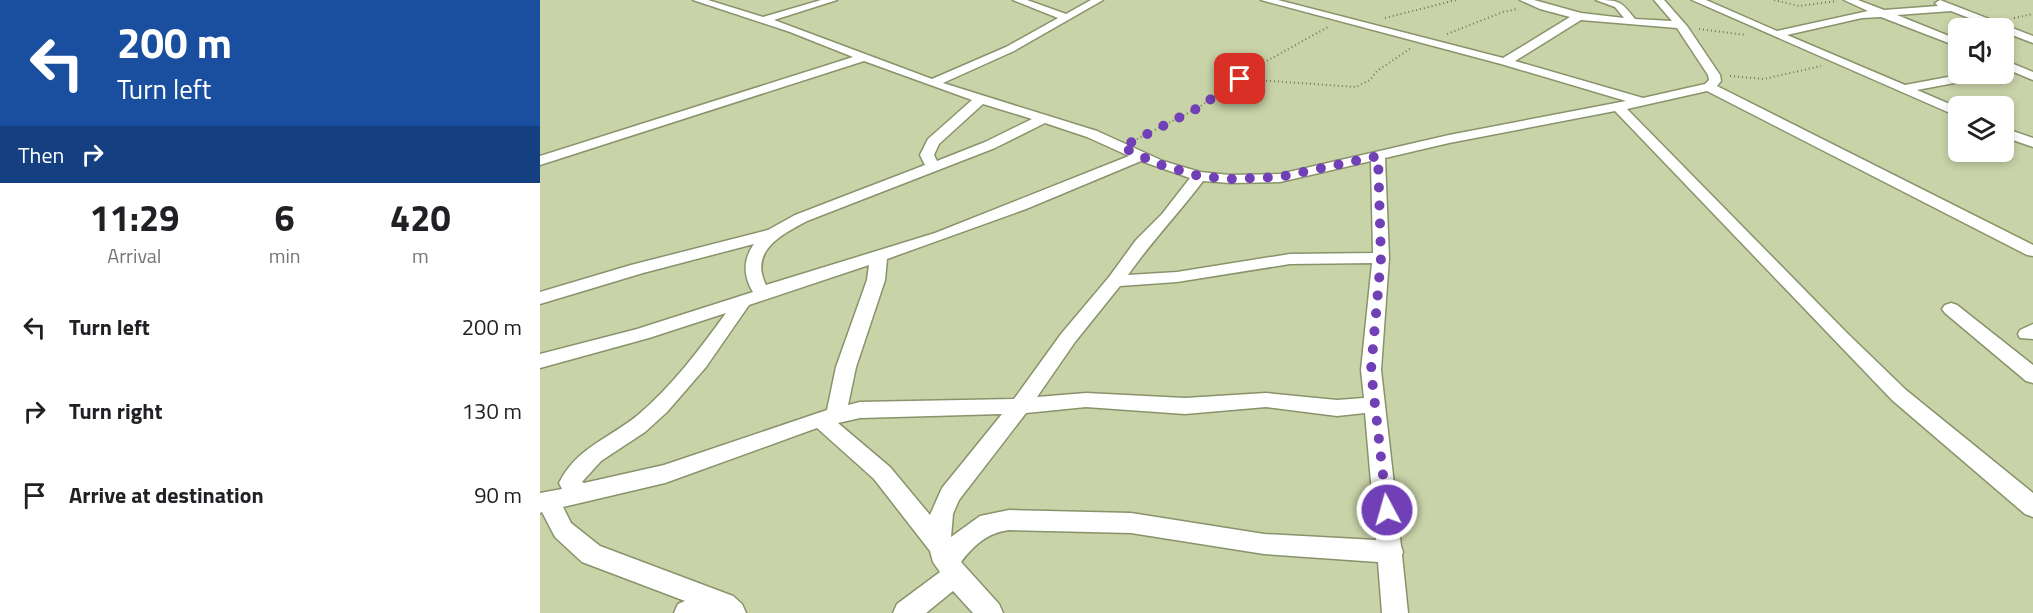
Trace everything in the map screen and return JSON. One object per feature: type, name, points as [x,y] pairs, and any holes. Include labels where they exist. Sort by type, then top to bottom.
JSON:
[{"type":"street","points":[[698,0],[764,20],[932,83],[1092,134],[1158,164],[1199,176],[1230,179],[1280,177],[1449,139],[1643,102],[1712,81]]},
{"type":"street","points":[[764,20],[832,0]]},
{"type":"street","points":[[1018,0],[1065,16]]},
{"type":"street","points":[[932,83],[1010,49],[1045,31],[1065,16],[1098,0]]},
{"type":"street","points":[[1266,0],[1504,62],[1643,102]]},
{"type":"street","points":[[1292,7],[1309,0]]},
{"type":"street","points":[[1525,0],[1541,8],[1578,17],[1681,27]]},
{"type":"street","points":[[1600,0],[1619,5],[1631,21]]},
{"type":"street","points":[[1659,0],[1681,27],[1712,81],[2033,251]]},
{"type":"street","points":[[1697,0],[1948,108]]},
{"type":"street","points":[[1848,0],[1948,39]]},
{"type":"street","points":[[1932,0],[2033,40]]},
{"type":"street","points":[[1777,34],[1862,15],[1950,8]]},
{"type":"street","points":[[1504,62],[1578,17]]},
{"type":"street","points":[[540,161],[864,57]]},
{"type":"street","points":[[2027,70],[2033,76]]},
{"type":"street","points":[[1905,89],[1948,80]]},
{"type":"street","points":[[933,168],[927,156],[933,142],[981,99]]},
{"type":"street","points":[[1618,107],[1899,395],[2033,507]]},
{"type":"street","points":[[763,293],[754,282],[754,254],[763,242],[775,233],[801,218],[990,145],[1043,119]]},
{"type":"street","points":[[2014,136],[2033,143]]},
{"type":"street","points":[[544,364],[941,236],[1142,156]]},
{"type":"street","points":[[1378,156],[1381,258],[1371,370],[1391,552],[1395,613]]},
{"type":"street","points":[[946,560],[942,510],[950,495],[1142,243],[1168,217],[1199,176]]},
{"type":"street","points":[[540,298],[775,233]]},
{"type":"street","points":[[828,417],[876,280],[879,255]]},
{"type":"street","points":[[1115,281],[1177,277],[1290,259],[1381,258]]},
{"type":"street","points":[[580,495],[570,483],[576,469],[646,420],[727,327],[743,300]]},
{"type":"street","points":[[1952,309],[2033,376]]},
{"type":"street","points":[[722,607],[591,554],[563,530],[544,502],[665,474],[828,417],[860,410],[1020,406],[1086,400],[1185,406],[1266,400],[1337,408],[1376,405]]},
{"type":"street","points":[[828,417],[882,474],[946,560],[990,613]]},
{"type":"street","points":[[906,613],[964,540],[988,523],[1009,520],[1131,523],[1263,544],[1391,552]]},
{"type":"street","points":[[687,613],[722,607]]},
{"type":"path","points":[[1358,25],[1456,0]]},
{"type":"path","points":[[1774,0],[1799,6],[1848,0]]},
{"type":"path","points":[[1240,79],[1356,87],[1370,80],[1377,71],[1424,42],[1503,12],[1541,8]]},
{"type":"path","points":[[1122,147],[1198,108],[1256,67],[1341,20]]},
{"type":"path","points":[[1681,27],[1748,35]]},
{"type":"path","points":[[1712,81],[1764,79],[1840,61]]},
{"type":"route","points":[[1240,79],[1198,108],[1122,147],[1158,164],[1199,176],[1230,179],[1280,177],[1378,156],[1381,258],[1371,370],[1387,510]]}]
